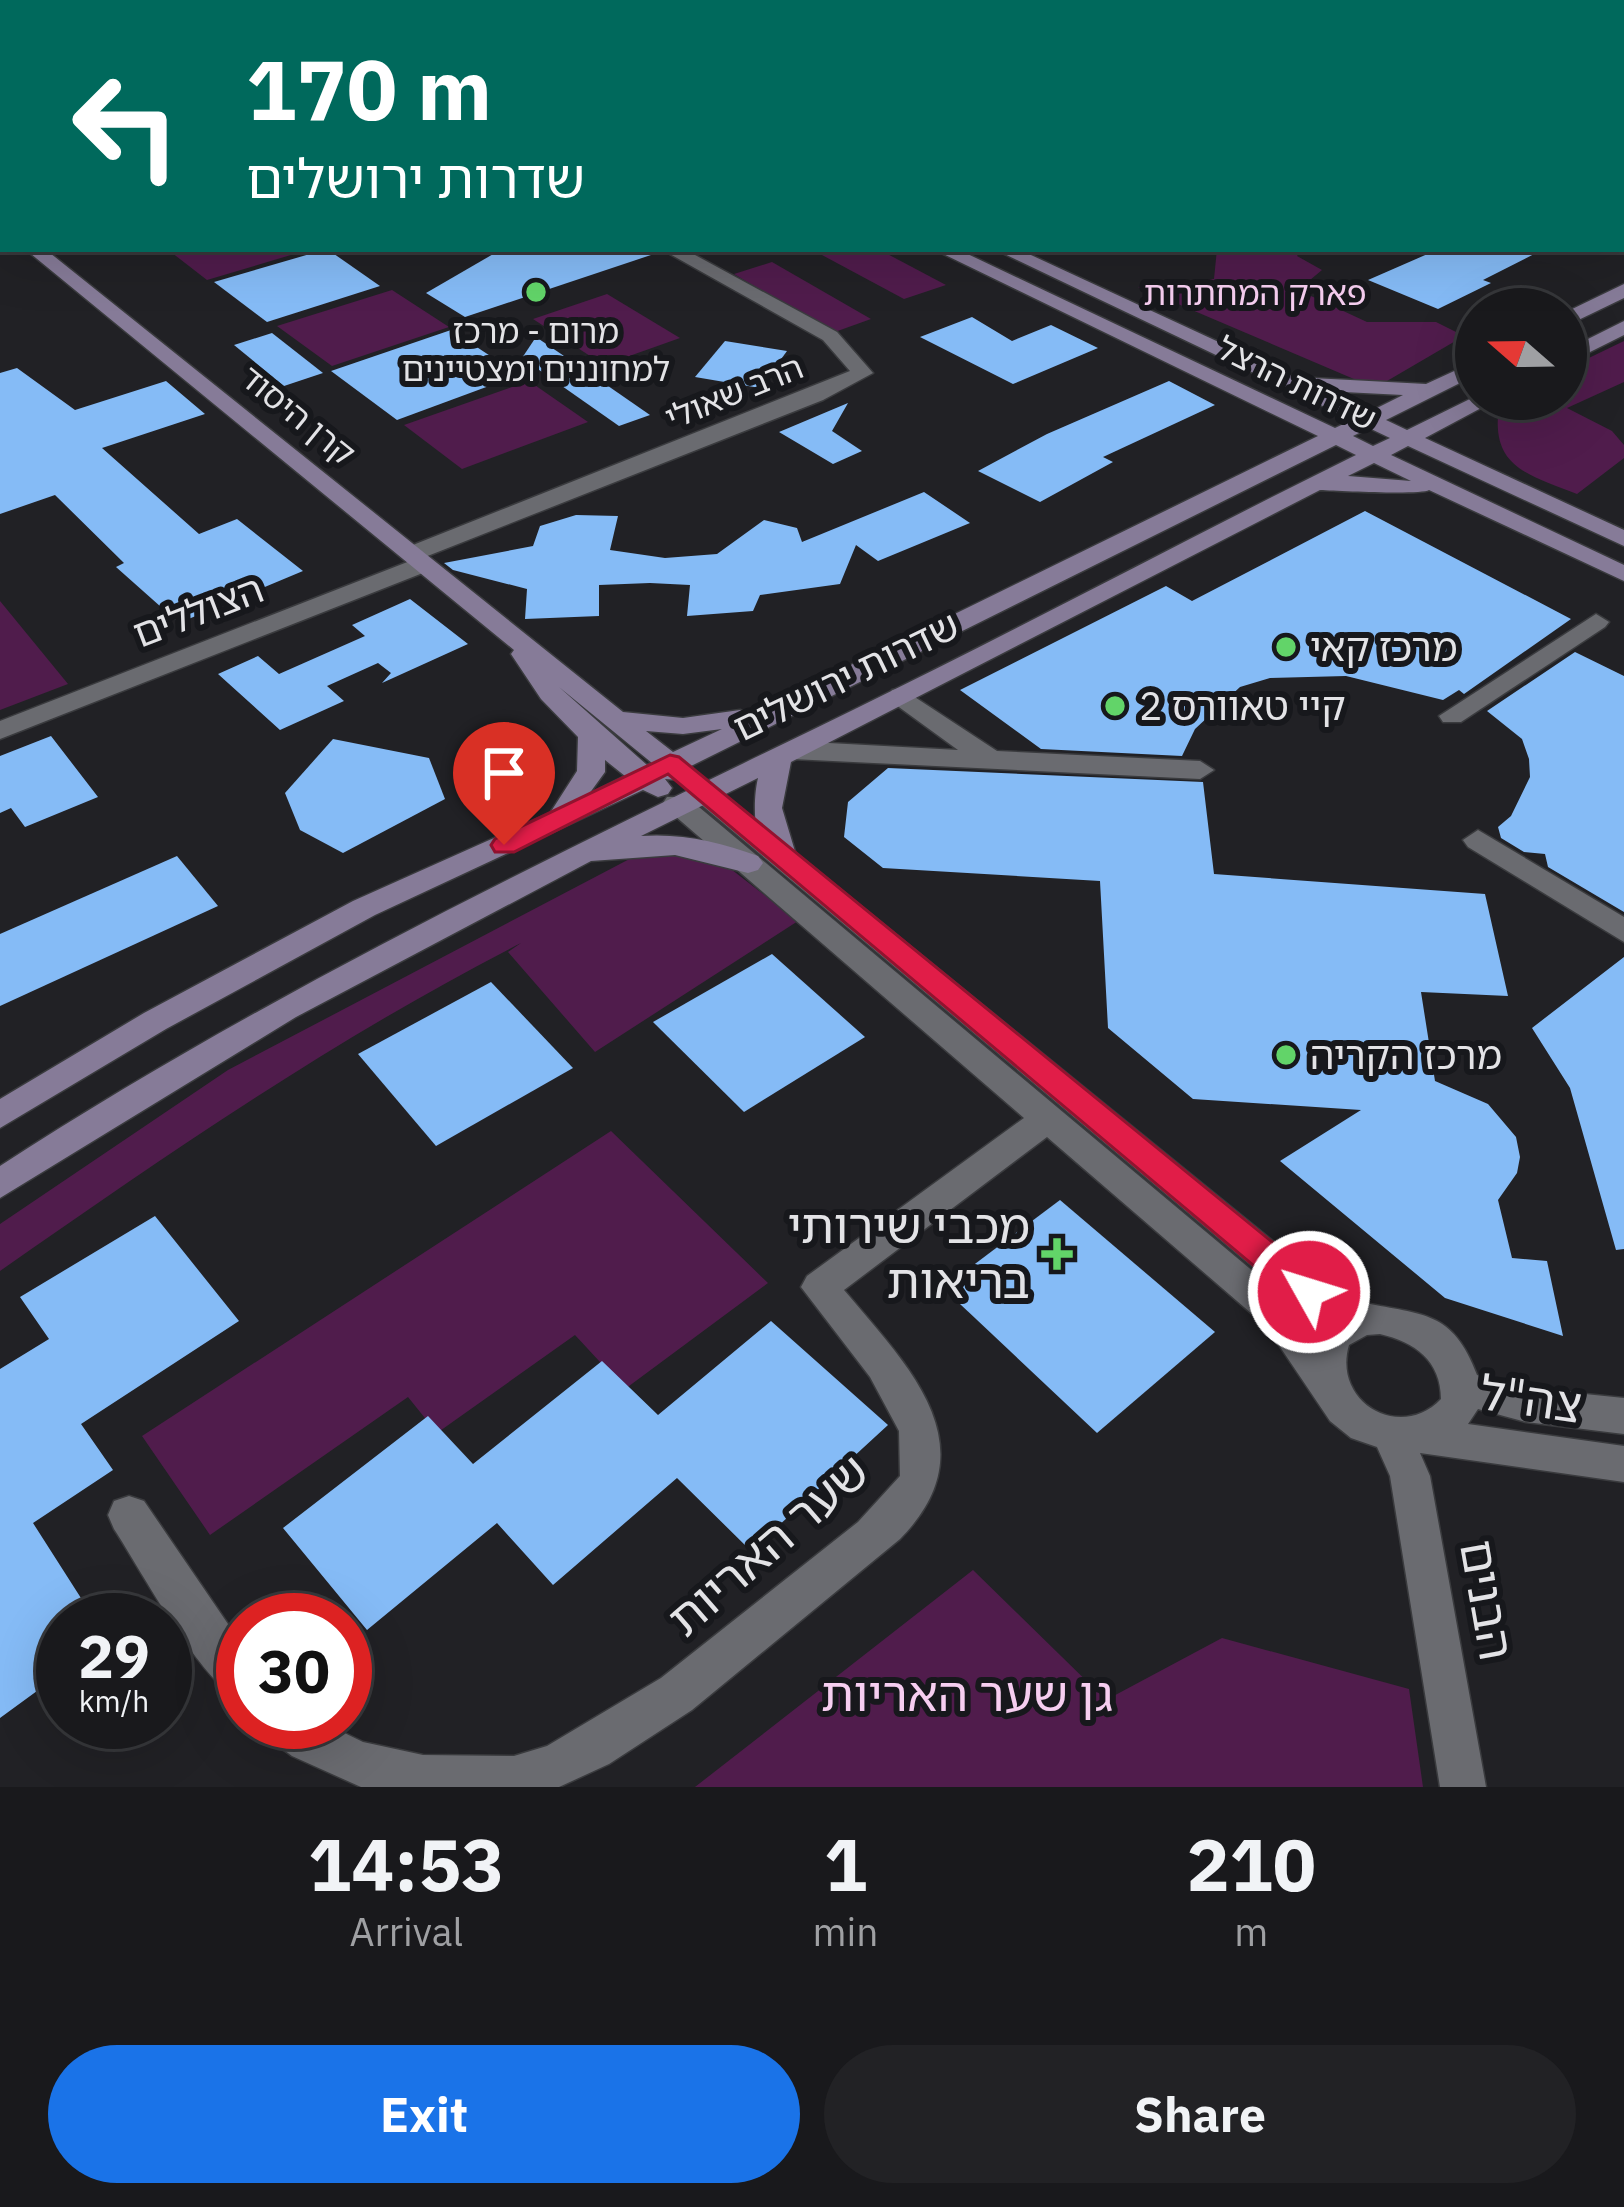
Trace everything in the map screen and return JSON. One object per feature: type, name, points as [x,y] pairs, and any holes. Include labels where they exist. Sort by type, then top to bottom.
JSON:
[{"type":"main road","name":"קרן היסוד","points":[[38,252],[516,638],[542,686],[670,763],[689,797]]},
{"type":"main road","name":"שדרות הרצל","points":[[948,252],[1624,574]]},
{"type":"main road","name":"שדרות הרצל","points":[[1009,252],[1624,539]]},
{"type":"main road","points":[[1587,309],[1624,290]]},
{"type":"main road","points":[[1587,347],[1624,327]]},
{"type":"main road","points":[[1276,377],[1354,390],[1432,390]]},
{"type":"main road","name":"שדרות ירושלים","points":[[0,1115],[266,958],[539,830],[1455,378]]},
{"type":"main road","name":"שדרות ירושלים","points":[[0,1184],[277,1011],[548,868],[785,754],[1455,415]]},
{"type":"main road","points":[[1468,420],[1463,440],[1502,483]]},
{"type":"main road","points":[[1299,490],[1377,482],[1477,506]]},
{"type":"main road","points":[[539,830],[580,793],[604,726],[683,726],[770,714]]},
{"type":"main road","name":"קרן היסוד","points":[[604,726],[644,777]]},
{"type":"main road","points":[[548,868],[660,842],[689,843],[765,860],[765,797],[785,754]]},
{"type":"main road","points":[[644,777],[689,797]]},
{"type":"street","name":"הרב שאולי","points":[[418,559],[863,373],[830,336],[676,252]]},
{"type":"street","name":"הצוללים","points":[[0,731],[418,559]]},
{"type":"street","points":[[1452,716],[1596,622]]},
{"type":"street","points":[[901,696],[991,760]]},
{"type":"street","points":[[785,754],[1200,770]]},
{"type":"street","points":[[689,797],[1309,1292],[1361,1319],[1400,1321],[1436,1340],[1459,1371],[1462,1388],[1452,1419],[1407,1436],[1358,1421],[1343,1409],[1279,1315],[1048,1118],[765,860]]},
{"type":"street","points":[[1478,840],[1624,931]]},
{"type":"street","name":"שער האריות","points":[[322,1749],[363,1769],[440,1786],[516,1779],[595,1745],[698,1679],[883,1526],[915,1489],[924,1453],[909,1402],[820,1287],[1048,1118]]},
{"type":"street","points":[[1325,1381],[1325,1348],[1346,1325],[1361,1319]]},
{"type":"street","name":"צה\"ל","points":[[1462,1388],[1526,1405],[1624,1416]]},
{"type":"street","name":"צה\"ל","points":[[1407,1436],[1624,1464]]},
{"type":"street","name":"הבנים","points":[[1407,1436],[1463,1787]]},
{"type":"street","points":[[129,1515],[216,1647]]},
{"type":"green space","points":[[171,252],[301,252],[207,280]]},
{"type":"green space","points":[[884,252],[946,285],[904,299],[822,255]]},
{"type":"green space","name":"פארק המחתרות","points":[[1217,252],[1300,252],[1297,256],[1322,270],[1298,290],[1367,322],[1436,322],[1455,332],[1455,341],[1375,388],[1138,287],[1214,279]]},
{"type":"green space","points":[[772,262],[871,319],[832,333],[734,274]]},
{"type":"green space","points":[[392,290],[449,327],[332,366],[277,326]]},
{"type":"green space","points":[[607,294],[680,338],[604,365],[533,319]]},
{"type":"green space","points":[[1624,341],[1624,382],[1587,399],[1587,359]]},
{"type":"green space","points":[[529,381],[588,422],[462,469],[404,425]]},
{"type":"green space","points":[[1587,418],[1612,431],[1624,445],[1624,458],[1577,494],[1514,464],[1505,454],[1498,423]]},
{"type":"green space","points":[[0,601],[68,684],[0,710]]},
{"type":"green space","points":[[639,854],[681,855],[727,866],[798,921],[595,1052],[508,952],[521,943],[320,1057],[0,1271],[0,1224],[228,1070]]},
{"type":"green space","points":[[611,1131],[768,1283],[625,1389],[575,1335],[437,1433],[408,1397],[210,1535],[142,1436]]},
{"type":"green space","name":"גן שער האריות","points":[[973,1570],[1106,1700],[1222,1638],[1409,1689],[1423,1787],[695,1787]]},
{"type":"building","points":[[317,252],[331,252],[380,286],[267,322],[214,282]]},
{"type":"building","points":[[1432,252],[1538,252],[1483,280],[1491,283],[1481,288],[1455,288],[1455,301],[1438,309],[1368,280]]},
{"type":"building","name":"מרום - מרכז למחוננים ומצטיינים","points":[[495,253],[657,253],[465,317],[426,293]]},
{"type":"building","points":[[972,317],[1012,341],[1051,325],[1098,348],[1013,384],[920,337]]},
{"type":"building","points":[[451,330],[519,375],[397,420],[331,371]]},
{"type":"building","points":[[272,333],[323,373],[284,386],[234,345]]},
{"type":"building","points":[[536,337],[650,415],[619,426],[522,358]]},
{"type":"building","points":[[725,341],[787,351],[760,388],[695,377]]},
{"type":"building","points":[[17,368],[75,410],[166,381],[205,414],[102,448],[199,534],[237,519],[303,571],[179,623],[116,567],[124,563],[55,495],[0,514],[0,373]]},
{"type":"building","points":[[1169,381],[1215,405],[1103,457],[1113,462],[1040,502],[978,471],[1047,434]]},
{"type":"building","points":[[848,403],[832,431],[862,451],[833,464],[779,432]]},
{"type":"building","points":[[924,492],[970,523],[878,561],[856,545],[840,584],[760,595],[753,611],[687,616],[690,585],[650,583],[599,585],[599,616],[525,619],[527,589],[453,570],[444,563],[533,546],[540,526],[576,515],[618,516],[610,550],[665,558],[717,554],[764,520],[797,528],[802,542]]},
{"type":"building","name":"מרכז קאי","points":[[1365,511],[1571,619],[1464,694],[1459,690],[1443,700],[1346,676],[1270,678],[1240,687],[1195,729],[1182,756],[1041,749],[960,690],[1166,586],[1192,601]]},
{"type":"building","points":[[410,599],[468,644],[382,683],[391,673],[378,663],[327,686],[344,701],[280,730],[218,674],[258,656],[279,674],[365,636],[352,625]]},
{"type":"building","points":[[1575,652],[1624,676],[1624,912],[1548,867],[1545,854],[1524,852],[1501,838],[1498,827],[1511,816],[1530,777],[1529,759],[1522,739],[1487,711]]},
{"type":"building","points":[[51,736],[98,797],[25,827],[11,808],[0,813],[0,756]]},
{"type":"building","points":[[333,739],[429,758],[445,799],[343,853],[300,830],[285,793]]},
{"type":"building","name":"מרכז הקריה","points":[[888,768],[1203,782],[1214,874],[1485,894],[1508,996],[1421,992],[1435,1081],[1488,1104],[1516,1137],[1517,1173],[1498,1200],[1512,1258],[1547,1261],[1563,1336],[1445,1298],[1280,1161],[1361,1110],[1193,1099],[1108,1028],[1100,881],[883,868],[844,837],[848,802]]},
{"type":"building","points":[[177,856],[218,906],[0,1006],[0,934]]},
{"type":"building","points":[[772,954],[865,1037],[744,1112],[653,1022]]},
{"type":"building","points":[[1624,957],[1624,1249],[1616,1250],[1570,1088],[1532,1028]]},
{"type":"building","points":[[491,982],[573,1068],[436,1146],[358,1054]]},
{"type":"building","points":[[1060,1200],[1215,1332],[1097,1433],[943,1288]]},
{"type":"building","points":[[155,1216],[239,1321],[81,1424],[113,1470],[33,1523],[78,1593],[36,1593],[36,1692],[0,1718],[0,1369],[49,1339],[20,1297]]},
{"type":"building","points":[[771,1321],[888,1425],[751,1551],[677,1478],[553,1585],[497,1523],[372,1626],[372,1593],[337,1593],[283,1528],[428,1416],[473,1464],[602,1361],[658,1415]]},
{"type":"place","name":"מרום - מרכז למחוננים ומצטיינים","points":[[536,292]]},
{"type":"place","name":"מרכז קאי","points":[[1286,647]]},
{"type":"place","name":"קיי טאוורס 2","points":[[1115,706]]},
{"type":"place","name":"מרכז הקריה","points":[[1286,1055]]},
{"type":"place","name":"מכבי שירותי בריאות","points":[[1057,1254]]},
{"type":"route","points":[[504,845],[670,763],[1309,1292]]}]
